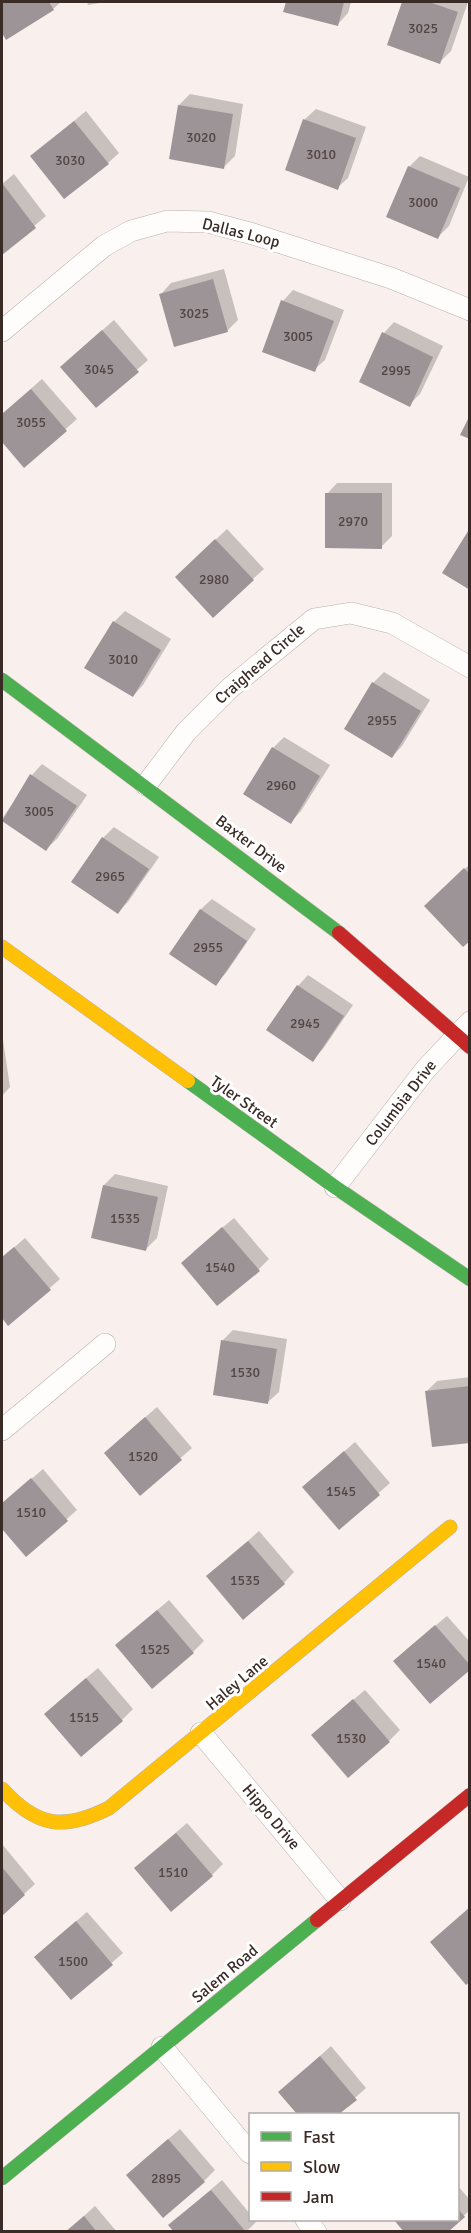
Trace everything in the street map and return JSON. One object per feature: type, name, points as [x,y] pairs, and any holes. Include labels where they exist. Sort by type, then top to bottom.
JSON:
[{"type":"street","name":"Dallas Loop","points":[[2,331],[104,246],[131,231],[167,221],[208,222],[253,234],[391,278],[470,309]]},
{"type":"street","name":"Craighead Circle","points":[[146,785],[186,732],[230,688],[314,619],[351,613],[392,623],[470,667]]},
{"type":"street","name":"Baxter Drive","points":[[2,680],[146,785],[330,925],[465,1035]]},
{"type":"street","name":"Tyler Street","points":[[2,947],[335,1187],[470,1279]]},
{"type":"street","name":"Columbia Drive","points":[[335,1187],[425,1070],[465,1035]]},
{"type":"street","points":[[2,1430],[105,1344]]},
{"type":"street","name":"Haley Lane","points":[[2,1789],[30,1816],[50,1824],[69,1825],[89,1819],[109,1808],[450,1527]]},
{"type":"street","name":"Hippo Drive","points":[[201,1734],[340,1900]]},
{"type":"street","name":"Salem Road","points":[[2,2178],[340,1900],[466,1806]]},
{"type":"street","points":[[162,2047],[249,2152]]},
{"type":"building","points":[[2,2],[49,2],[54,10],[6,40],[2,33]]},
{"type":"building","points":[[286,2],[344,2],[338,26],[283,12]]},
{"type":"building","points":[[402,2],[429,2],[458,12],[440,64],[387,45]]},
{"type":"building","points":[[178,105],[233,114],[224,169],[169,159]]},
{"type":"building","points":[[303,119],[356,138],[338,190],[285,170]]},
{"type":"building","points":[[74,121],[109,164],[64,199],[30,156]]},
{"type":"building","points":[[408,166],[460,188],[438,239],[386,217]]},
{"type":"building","points":[[2,183],[36,228],[2,255]]},
{"type":"building","points":[[213,279],[228,332],[174,347],[159,294]]},
{"type":"building","points":[[281,300],[334,321],[315,372],[262,352]]},
{"type":"building","points":[[102,330],[139,372],[96,408],[60,367]]},
{"type":"building","points":[[382,332],[433,357],[410,407],[359,382]]},
{"type":"building","points":[[31,389],[67,431],[24,468],[2,442],[2,414]]},
{"type":"building","points":[[470,415],[470,439],[460,435]]},
{"type":"building","points":[[325,493],[382,493],[382,549],[325,548]]},
{"type":"building","points":[[470,528],[470,590],[442,573]]},
{"type":"building","points":[[215,539],[254,580],[213,618],[175,577]]},
{"type":"building","points":[[113,621],[161,650],[133,697],[84,668]]},
{"type":"building","points":[[372,682],[421,711],[392,758],[344,729]]},
{"type":"building","points":[[272,747],[320,776],[291,824],[243,794]]},
{"type":"building","points":[[30,774],[77,806],[46,851],[2,821]]},
{"type":"building","points":[[102,837],[149,869],[118,914],[71,882]]},
{"type":"building","points":[[464,868],[470,874],[470,941],[463,947],[424,906]]},
{"type":"building","points":[[200,909],[247,941],[216,986],[169,954]]},
{"type":"building","points":[[297,985],[344,1016],[313,1062],[266,1030]]},
{"type":"building","points":[[103,1185],[158,1197],[146,1251],[91,1238]]},
{"type":"building","points":[[222,1227],[260,1271],[217,1306],[181,1263]]},
{"type":"building","points":[[14,1247],[51,1290],[8,1326],[2,1318],[2,1257]]},
{"type":"building","points":[[221,1340],[277,1349],[268,1404],[213,1395]]},
{"type":"building","points":[[470,1386],[470,1443],[432,1447],[425,1391]]},
{"type":"building","points":[[145,1417],[182,1460],[140,1496],[104,1453]]},
{"type":"building","points":[[344,1451],[380,1495],[339,1530],[302,1487]]},
{"type":"building","points":[[31,1478],[68,1521],[26,1557],[2,1529],[2,1503]]},
{"type":"building","points":[[248,1541],[285,1584],[243,1620],[206,1576]]},
{"type":"building","points":[[157,1610],[194,1653],[152,1689],[115,1645]]},
{"type":"building","points":[[435,1625],[470,1665],[470,1670],[430,1704],[393,1661]]},
{"type":"building","points":[[86,1678],[123,1721],[81,1757],[44,1714]]},
{"type":"building","points":[[353,1699],[390,1742],[348,1778],[311,1735]]},
{"type":"building","points":[[176,1833],[213,1876],[171,1912],[134,1868]]},
{"type":"building","points":[[2,1867],[25,1895],[2,1916]]},
{"type":"building","points":[[470,1907],[470,1982],[466,1985],[430,1942]]},
{"type":"building","points":[[76,1921],[113,1965],[71,2000],[34,1957]]},
{"type":"building","points":[[320,2056],[357,2100],[340,2113],[296,2113],[278,2092]]},
{"type":"building","points":[[168,2139],[205,2182],[163,2218],[126,2175]]},
{"type":"building","points":[[211,2190],[246,2232],[174,2232],[168,2225]]},
{"type":"building","points":[[459,2210],[465,2217],[448,2232],[404,2232],[395,2221],[459,2221]]},
{"type":"building","points":[[84,2216],[97,2232],[65,2232]]},
{"type":"traffic: fast","points":[[2,680],[339,933]]},
{"type":"traffic: fast","points":[[188,1081],[335,1187],[470,1279]]},
{"type":"traffic: fast","points":[[2,2178],[317,1920]]},
{"type":"traffic: slow","points":[[2,947],[188,1081]]},
{"type":"traffic: slow","points":[[2,1789],[27,1811],[39,1818],[51,1821],[78,1820],[109,1808],[450,1527]]},
{"type":"traffic: jam","points":[[339,933],[470,1047]]},
{"type":"traffic: jam","points":[[317,1920],[470,1795]]}]
